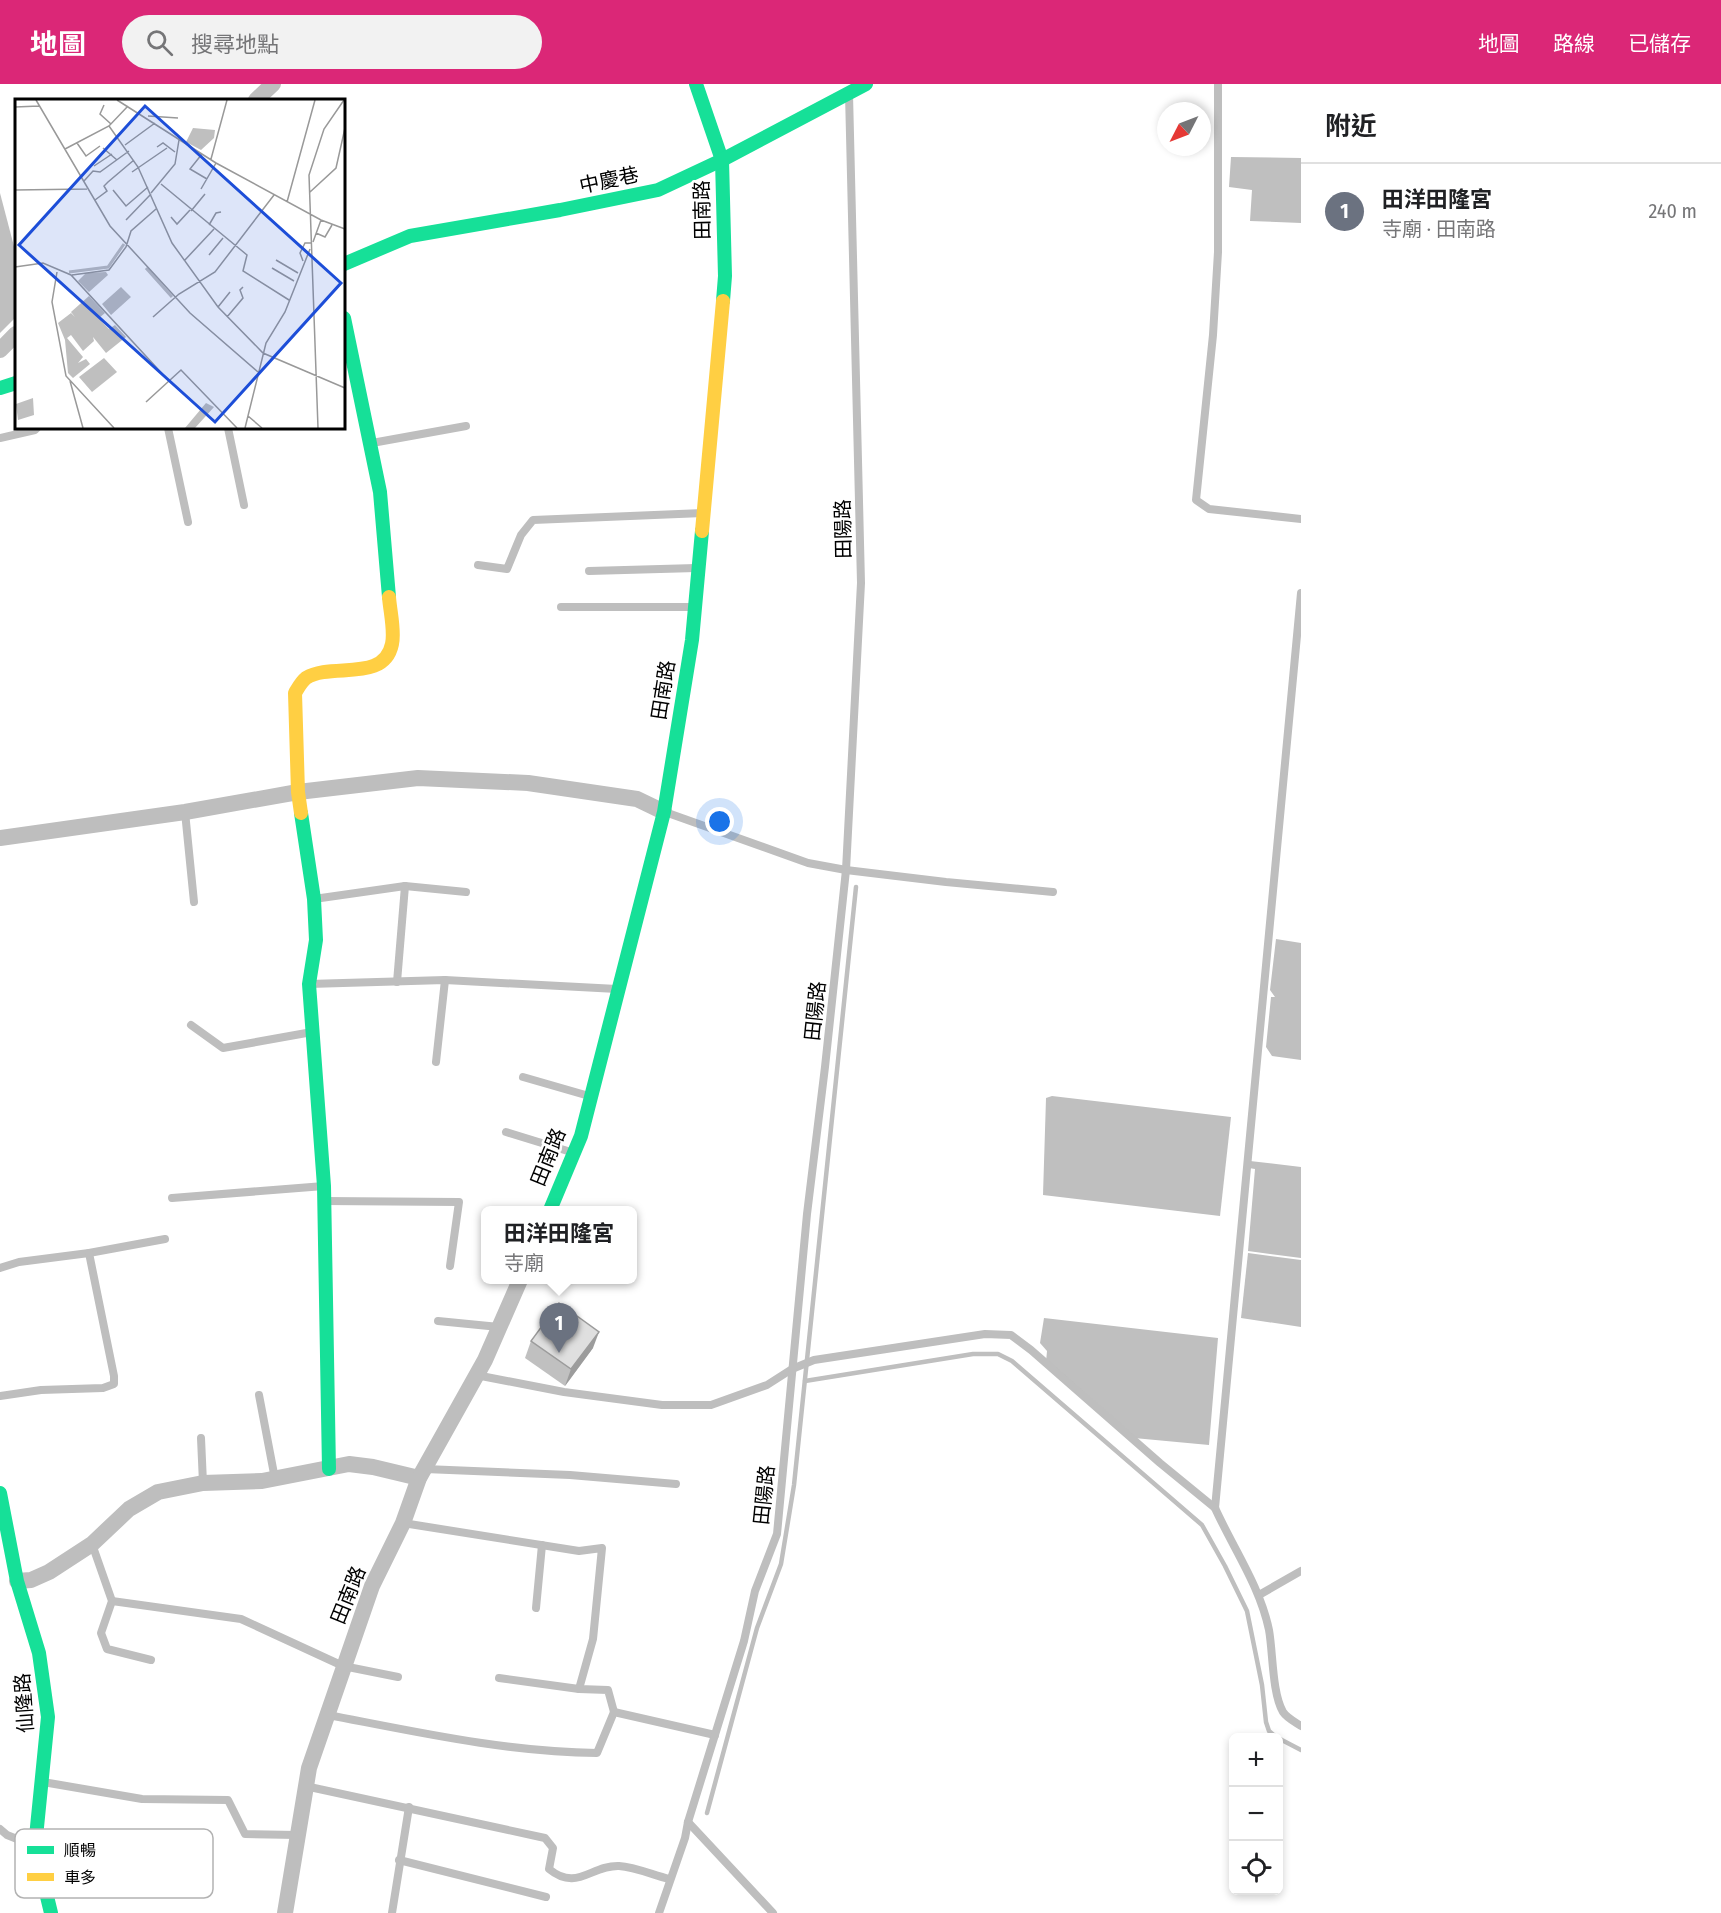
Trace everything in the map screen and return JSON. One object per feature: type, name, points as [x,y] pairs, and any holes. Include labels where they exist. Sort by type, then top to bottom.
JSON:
[{"type":"street","points":[[257,99],[273,84]]},
{"type":"street","name":"田南路","points":[[552,1206],[581,1136],[664,812],[692,640],[724,276],[722,160],[696,84]]},
{"type":"street","name":"中慶巷","points":[[345,264],[410,236],[658,190],[722,160],[866,84]]},
{"type":"street","points":[[330,1469],[324,1186],[309,984],[316,940],[314,899],[298,792],[295,693],[298,683],[308,675],[317,672],[372,668],[384,663],[391,656],[393,644],[381,492],[345,323]]},
{"type":"street","points":[[0,350],[15,335]]},
{"type":"street","points":[[0,388],[15,383]]},
{"type":"street","points":[[0,838],[185,812],[298,792],[418,778],[517,782],[637,799],[664,812]]},
{"type":"street","name":"田南路","points":[[285,1913],[309,1768],[372,1586],[403,1523],[422,1473],[476,1375],[518,1284]]},
{"type":"street","points":[[17,1581],[31,1580],[49,1572],[93,1544],[129,1509],[158,1492],[203,1483],[262,1481],[350,1464],[422,1473]]},
{"type":"street","name":"仙隆路","points":[[0,1493],[17,1581],[39,1653],[48,1717],[37,1829]]},
{"type":"street","name":"仙隆路","points":[[47,1898],[51,1913]]},
{"type":"lane","points":[[1218,84],[1217,264],[1213,335],[1197,500],[1209,509],[1301,519]]},
{"type":"lane","name":"田陽路","points":[[659,1913],[685,1838],[744,1641],[755,1592],[777,1534],[796,1368],[807,1214],[846,870],[861,583],[849,93]]},
{"type":"lane","points":[[370,444],[466,426]]},
{"type":"lane","points":[[0,438],[36,429]]},
{"type":"lane","points":[[168,429],[188,522]]},
{"type":"lane","points":[[228,429],[244,505]]},
{"type":"lane","points":[[478,565],[507,568],[521,535],[533,520],[704,513]]},
{"type":"lane","points":[[589,571],[699,567]]},
{"type":"lane","points":[[1215,1508],[1301,593]]},
{"type":"lane","points":[[561,607],[696,607]]},
{"type":"lane","points":[[185,812],[194,902]]},
{"type":"lane","points":[[664,812],[808,863],[846,870],[1053,892]]},
{"type":"lane","points":[[314,899],[405,886],[466,892]]},
{"type":"lane","points":[[397,982],[405,886]]},
{"type":"lane","points":[[309,984],[445,980],[618,989]]},
{"type":"lane","points":[[436,1062],[445,980]]},
{"type":"lane","points":[[191,1025],[223,1048],[312,1032]]},
{"type":"lane","points":[[523,1077],[591,1097]]},
{"type":"lane","points":[[506,1132],[574,1153]]},
{"type":"lane","points":[[172,1198],[324,1186]]},
{"type":"lane","points":[[324,1201],[459,1202],[450,1266]]},
{"type":"lane","points":[[0,1268],[19,1262],[89,1253],[165,1239]]},
{"type":"lane","points":[[0,1396],[41,1390],[103,1388],[114,1384],[89,1253]]},
{"type":"lane","points":[[438,1321],[499,1327]]},
{"type":"lane","points":[[476,1375],[564,1392],[662,1405],[711,1405],[767,1385],[814,1360],[985,1334],[1011,1335],[1080,1391],[1160,1463],[1215,1508],[1259,1595],[1269,1629],[1282,1711],[1301,1726]]},
{"type":"lane","points":[[259,1395],[275,1479]]},
{"type":"lane","points":[[201,1438],[203,1483]]},
{"type":"lane","points":[[422,1473],[570,1475],[676,1484]]},
{"type":"lane","points":[[403,1523],[579,1551],[602,1548],[593,1639],[579,1689]]},
{"type":"lane","points":[[93,1544],[112,1601],[101,1634],[107,1649],[151,1660]]},
{"type":"lane","points":[[536,1608],[542,1545]]},
{"type":"lane","points":[[1259,1595],[1301,1571]]},
{"type":"lane","points":[[112,1601],[241,1618],[343,1666],[398,1677]]},
{"type":"lane","points":[[328,1715],[483,1744],[559,1753],[597,1753],[614,1712],[609,1690],[579,1689],[499,1678]]},
{"type":"lane","points":[[614,1712],[715,1735]]},
{"type":"lane","points":[[42,1782],[142,1799],[228,1800],[245,1834],[297,1835]]},
{"type":"lane","points":[[305,1786],[545,1838],[553,1848],[549,1869],[570,1879],[585,1877],[604,1867],[621,1866],[669,1879]]},
{"type":"lane","points":[[392,1913],[409,1807]]},
{"type":"lane","points":[[688,1822],[773,1913]]},
{"type":"lane","points":[[0,1828],[8,1835],[15,1837]]},
{"type":"lane","points":[[399,1860],[546,1897]]},
{"type":"shaded area","points":[[1231,157],[1301,158],[1301,223],[1250,221],[1252,190],[1229,187]]},
{"type":"shaded area","points":[[0,193],[15,250],[15,318],[0,333]]},
{"type":"shaded area","points":[[1276,939],[1301,943],[1301,1060],[1272,1056],[1266,1047],[1271,997],[1275,997],[1270,990]]},
{"type":"shaded area","points":[[1052,1096],[1231,1117],[1220,1216],[1043,1195],[1046,1098]]},
{"type":"shaded area","points":[[1250,1161],[1301,1167],[1301,1258],[1248,1251],[1255,1169],[1249,1168]]},
{"type":"shaded area","points":[[1248,1253],[1301,1260],[1301,1327],[1241,1318]]},
{"type":"shaded area","points":[[1044,1318],[1218,1338],[1209,1445],[1134,1438],[1046,1362],[1047,1351],[1040,1343]]},
{"type":"building","points":[[559,1303],[599,1332],[571,1369],[531,1341]]},
{"type":"waterway","points":[[707,1813],[757,1628],[781,1564],[794,1485],[856,887]]},
{"type":"waterway","points":[[805,1381],[973,1354],[998,1354],[1012,1361],[1202,1525],[1247,1611],[1262,1685],[1266,1722],[1271,1733]]},
{"type":"waterway","points":[[1283,1741],[1301,1750]]},
{"type":"traffic: fast","points":[[696,84],[722,160],[725,276],[723,301]]},
{"type":"traffic: fast","points":[[345,264],[410,236],[658,190],[722,160],[866,84]]},
{"type":"traffic: fast","points":[[345,323],[380,492],[389,597]]},
{"type":"traffic: fast","points":[[0,388],[15,383]]},
{"type":"traffic: fast","points":[[552,1206],[581,1136],[664,812],[692,640],[702,531]]},
{"type":"traffic: fast","points":[[301,813],[314,899],[316,940],[309,984],[324,1186],[329,1469]]},
{"type":"traffic: fast","points":[[0,1493],[17,1581],[39,1653],[48,1717],[37,1829]]},
{"type":"traffic: fast","points":[[47,1898],[51,1913]]},
{"type":"traffic: slow","points":[[702,531],[723,301]]},
{"type":"traffic: slow","points":[[301,813],[298,792],[295,693],[306,678],[329,671],[368,668],[379,664],[387,656],[393,639],[389,597]]},
{"type":"place","name":"田洋田隆宮","points":[[559,1353]]}]
